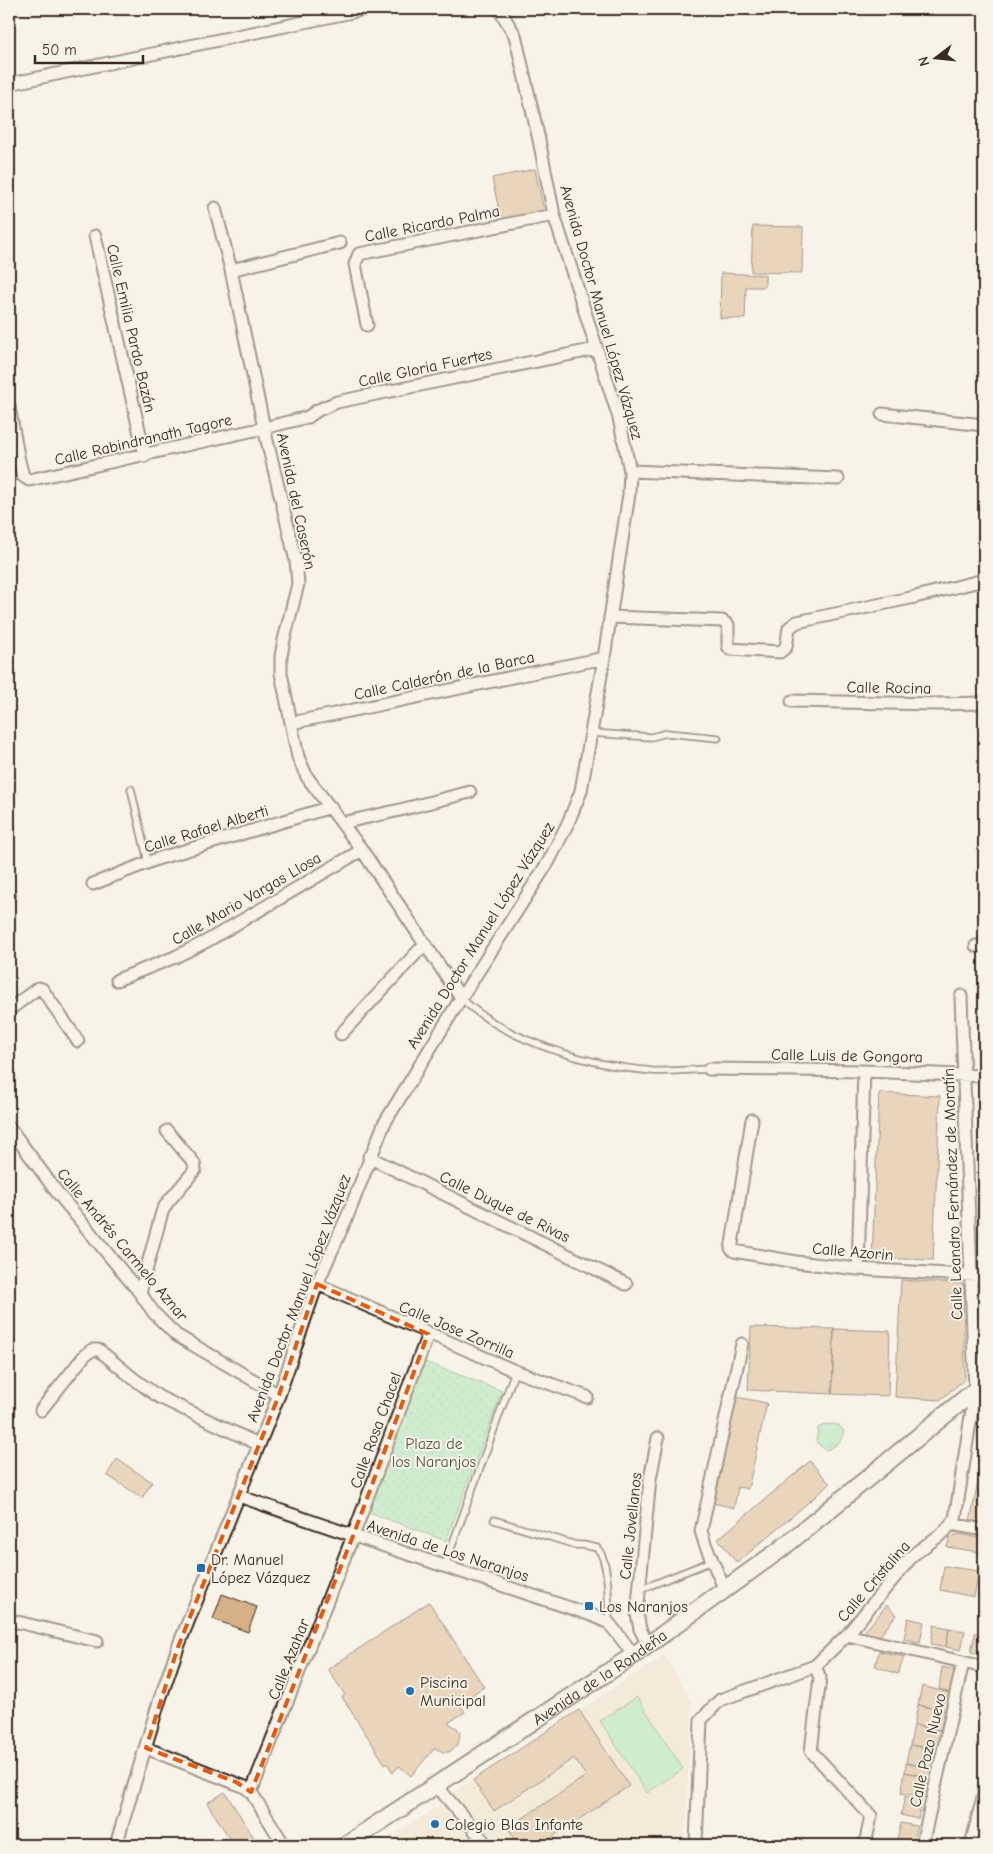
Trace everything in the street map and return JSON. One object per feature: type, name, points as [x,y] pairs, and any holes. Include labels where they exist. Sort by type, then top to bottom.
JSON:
[{"type":"street","points":[[9,84],[366,9]]},
{"type":"street","name":"Avenida Doctor Manuel López Vázquez","points":[[116,1845],[158,1705],[178,1647],[279,1395],[317,1284],[347,1217],[369,1157],[384,1124],[548,861],[568,823],[581,791],[604,658],[629,494],[630,471],[619,418],[554,215],[515,35],[499,9]]},
{"type":"street","name":"Avenida del Caserón","points":[[215,208],[231,270],[264,428],[296,561],[298,584],[281,656],[281,674],[298,757],[306,777],[331,807],[362,850],[461,998]]},
{"type":"street","name":"Calle Ricardo Palma","points":[[367,325],[355,264],[359,254],[554,215]]},
{"type":"street","name":"Calle Emilia Pardo Bazán","points":[[95,236],[145,456]]},
{"type":"street","points":[[231,270],[340,243]]},
{"type":"street","name":"Calle Gloria Fuertes","points":[[264,428],[308,417],[318,410],[338,402],[596,349]]},
{"type":"street","name":"Calle Rabindranath Tagore","points":[[9,406],[19,461],[24,476],[29,480],[145,456],[264,428]]},
{"type":"street","points":[[882,414],[984,425]]},
{"type":"street","points":[[630,471],[838,479]]},
{"type":"street","points":[[610,617],[722,621],[728,625],[728,646],[730,649],[780,652],[786,647],[789,628],[797,622],[916,597],[984,580]]},
{"type":"street","name":"Calle Calderón de la Barca","points":[[290,723],[604,658]]},
{"type":"street","name":"Calle Rocina","points":[[792,701],[984,703]]},
{"type":"street","points":[[342,823],[470,792]]},
{"type":"street","name":"Calle Rafael Alberti","points":[[93,884],[148,862],[331,807]]},
{"type":"street","name":"Calle Mario Vargas Llosa","points":[[117,980],[175,957],[207,941],[362,850]]},
{"type":"street","points":[[342,1034],[424,945]]},
{"type":"street","points":[[9,1010],[39,988],[42,989],[78,1041]]},
{"type":"street","name":"Calle Leandro Fernández de Moratín","points":[[961,996],[971,1275],[980,1386]]},
{"type":"street","name":"Calle Luis de Gongora","points":[[709,1069],[864,1071],[984,1076]]},
{"type":"street","points":[[858,1269],[864,1071]]},
{"type":"street","name":"Calle Azorin","points":[[752,1120],[731,1248],[734,1251],[796,1262],[858,1269],[984,1276]]},
{"type":"street","name":"Calle Andrés Carmelo Aznar","points":[[9,1126],[56,1191],[140,1293],[154,1313],[176,1335],[279,1395]]},
{"type":"street","points":[[140,1293],[162,1212],[167,1203],[195,1170],[194,1163],[167,1131]]},
{"type":"street","name":"Calle Duque de Rivas","points":[[369,1157],[626,1284]]},
{"type":"street","name":"Calle Jose Zorrilla","points":[[317,1284],[515,1371],[587,1397]]},
{"type":"street","name":"Calle Rosa Chacel","points":[[353,1536],[428,1334]]},
{"type":"street","points":[[725,1590],[701,1532],[742,1344]]},
{"type":"street","points":[[42,1410],[85,1355],[92,1350],[99,1350],[159,1397],[258,1444]]},
{"type":"street","points":[[980,1386],[955,1519],[951,1524],[984,1530]]},
{"type":"street","name":"Avenida de la Rondeña","points":[[346,1845],[634,1655],[782,1549],[980,1386]]},
{"type":"street","name":"Calle Jovellanos","points":[[648,1644],[637,1620],[650,1479],[658,1438]]},
{"type":"street","name":"Avenida de Los Naranjos","points":[[239,1496],[594,1616],[609,1623],[634,1655]]},
{"type":"street","name":"Calle Cristalina","points":[[696,1845],[701,1720],[720,1700],[815,1666],[848,1635],[913,1555],[944,1532],[951,1524]]},
{"type":"street","name":"Calle Azahar","points":[[251,1792],[353,1536]]},
{"type":"street","points":[[9,1620],[97,1641]]},
{"type":"street","points":[[848,1635],[984,1667]]},
{"type":"street","name":"Calle Pozo Nuevo","points":[[922,1845],[963,1662]]},
{"type":"street","points":[[815,1666],[820,1678],[811,1751],[871,1816],[865,1845]]},
{"type":"street","points":[[146,1748],[236,1782],[251,1792],[284,1845]]},
{"type":"street","points":[[436,1785],[487,1845]]},
{"type":"street","points":[[971,1845],[984,1794]]},
{"type":"lane","points":[[591,733],[651,737],[667,733],[718,738]]},
{"type":"lane","points":[[131,789],[148,862]]},
{"type":"lane","points":[[461,998],[473,1010],[512,1032],[578,1058],[613,1067],[654,1071],[709,1069]]},
{"type":"lane","points":[[445,1566],[515,1371]]},
{"type":"lane","points":[[494,1520],[576,1545],[597,1548],[604,1558],[609,1623]]},
{"type":"lane","points":[[639,1590],[712,1561]]},
{"type":"highlighted area","points":[[317,1284],[428,1334],[353,1536],[251,1792],[236,1782],[146,1748],[178,1647],[279,1395]]},
{"type":"shaded area","points":[[665,1655],[692,1703],[684,1845],[496,1845],[452,1793]]},
{"type":"shaded area","name":"Colegio Blas Infante","points":[[442,1804],[477,1845],[379,1845]]},
{"type":"green space","name":"Plaza de los Naranjos","points":[[423,1361],[502,1391],[446,1541],[366,1511]]},
{"type":"green space","points":[[823,1425],[839,1425],[844,1431],[843,1435],[835,1446],[825,1450],[816,1442],[818,1428]]},
{"type":"green space","points":[[637,1697],[683,1769],[647,1793],[600,1721]]},
{"type":"building","points":[[535,169],[544,211],[501,220],[492,178]]},
{"type":"building","points":[[753,226],[803,227],[802,273],[751,272]]},
{"type":"building","points":[[721,273],[765,275],[765,287],[746,287],[745,319],[720,318]]},
{"type":"building","points":[[980,1010],[984,1010],[984,1065],[982,1064]]},
{"type":"building","points":[[879,1093],[940,1096],[933,1260],[872,1258]]},
{"type":"building","points":[[901,1280],[963,1284],[965,1379],[940,1400],[895,1397]]},
{"type":"building","points":[[751,1327],[834,1329],[832,1394],[748,1390]]},
{"type":"building","points":[[834,1329],[890,1331],[888,1396],[832,1394]]},
{"type":"building","points":[[736,1397],[767,1403],[748,1489],[738,1487],[734,1508],[713,1503]]},
{"type":"building","points":[[984,1451],[984,1524],[970,1521]]},
{"type":"building","points":[[117,1459],[152,1482],[142,1498],[107,1475]]},
{"type":"building","points":[[810,1461],[830,1484],[737,1563],[718,1539]]},
{"type":"building","points":[[959,1534],[984,1539],[984,1553],[947,1547],[950,1537]]},
{"type":"building","points":[[944,1566],[979,1571],[974,1597],[940,1590]]},
{"type":"building","points":[[222,1594],[257,1607],[248,1632],[213,1619]]},
{"type":"building","name":"Piscina Municipal","points":[[429,1602],[484,1687],[459,1703],[465,1712],[448,1723],[457,1728],[460,1733],[458,1745],[449,1752],[443,1752],[435,1748],[411,1776],[399,1766],[393,1773],[387,1763],[385,1764],[342,1697],[345,1695],[328,1669]]},
{"type":"building","points":[[887,1605],[896,1615],[880,1636],[864,1632]]},
{"type":"building","points":[[908,1618],[924,1622],[920,1642],[904,1639]]},
{"type":"building","points":[[934,1625],[949,1628],[946,1647],[931,1644]]},
{"type":"building","points":[[949,1628],[965,1631],[961,1650],[946,1647]]},
{"type":"building","points":[[975,1633],[984,1635],[984,1655],[971,1652]]},
{"type":"building","points":[[879,1651],[904,1657],[898,1674],[875,1666]]},
{"type":"building","points":[[942,1667],[955,1670],[950,1693],[939,1689]]},
{"type":"building","points":[[922,1686],[950,1693],[947,1711],[918,1705]]},
{"type":"building","points":[[918,1705],[947,1711],[944,1731],[914,1725]]},
{"type":"building","points":[[579,1710],[629,1786],[540,1845],[519,1845],[508,1828],[586,1776],[574,1758],[494,1811],[473,1780]]},
{"type":"building","points":[[914,1725],[944,1731],[939,1750],[910,1745]]},
{"type":"building","points":[[910,1745],[939,1750],[935,1770],[906,1763]]},
{"type":"building","points":[[906,1763],[935,1770],[933,1778],[905,1772]]},
{"type":"building","points":[[905,1772],[933,1778],[931,1789],[928,1789],[926,1798],[901,1793]]},
{"type":"building","points":[[225,1792],[255,1839],[246,1845],[234,1845],[207,1803]]},
{"type":"building","points":[[905,1796],[922,1800],[918,1819],[901,1815]]},
{"type":"building","points":[[901,1823],[917,1826],[913,1843],[897,1840]]},
{"type":"place","name":"Dr. Manuel López Vázquez","points":[[201,1568]]},
{"type":"place","name":"Los Naranjos","points":[[589,1606]]},
{"type":"place","name":"Piscina Municipal","points":[[410,1691]]},
{"type":"place","name":"Colegio Blas Infante","points":[[435,1824]]}]
